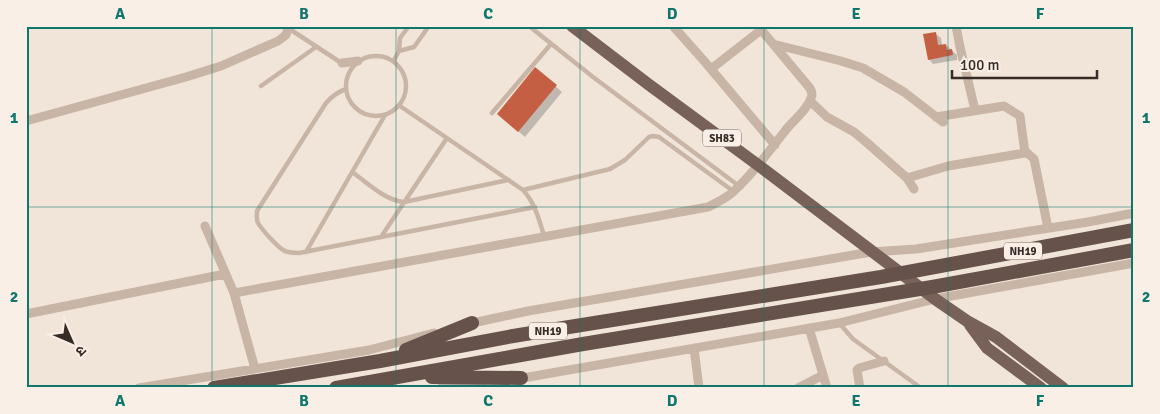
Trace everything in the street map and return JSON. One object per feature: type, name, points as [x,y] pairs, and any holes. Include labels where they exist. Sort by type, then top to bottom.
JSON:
[{"type":"highway","name":"NH19","points":[[214,388],[380,361],[513,336],[912,272],[1134,230]]},
{"type":"highway","name":"NH19","points":[[336,388],[582,344],[899,293],[933,293],[1134,250]]},
{"type":"highway","points":[[380,361],[472,323]]},
{"type":"highway","points":[[400,376],[522,378]]},
{"type":"main road","name":"SH83","points":[[572,26],[871,252],[933,293],[967,321],[996,337],[1063,388]]},
{"type":"main road","name":"SH83","points":[[967,321],[987,348],[1041,388]]},
{"type":"street","points":[[673,26],[775,145]]},
{"type":"street","points":[[956,26],[961,55],[975,110]]},
{"type":"street","points":[[26,121],[221,66],[278,41],[286,35],[287,27]]},
{"type":"street","points":[[234,293],[708,206],[721,200],[736,189],[758,165],[810,101],[812,93],[810,87],[760,28],[711,69]]},
{"type":"street","points":[[773,44],[863,68],[904,92],[939,120],[975,110],[1004,106],[1020,116],[1025,151],[1034,159],[1048,228]]},
{"type":"street","points":[[342,63],[358,62]]},
{"type":"street","points":[[810,101],[828,116],[859,136],[907,178],[914,189]]},
{"type":"street","points":[[907,178],[948,166],[1025,153],[1025,151]]},
{"type":"street","points":[[139,388],[369,350],[472,323],[528,311],[871,252],[916,248],[1134,213]]},
{"type":"street","points":[[205,226],[234,293],[255,369]]},
{"type":"street","points":[[441,388],[522,378],[840,323],[933,293],[1134,263]]},
{"type":"street","points":[[26,314],[225,274]]},
{"type":"street","points":[[809,328],[827,388]]},
{"type":"street","points":[[694,348],[699,388]]},
{"type":"street","points":[[860,388],[857,370],[884,361]]},
{"type":"street","points":[[798,388],[823,375]]},
{"type":"lane","points":[[394,60],[399,51],[400,38],[409,26]]},
{"type":"lane","points":[[399,51],[414,47],[429,26]]},
{"type":"lane","points":[[529,26],[736,189]]},
{"type":"lane","points":[[287,27],[351,69]]},
{"type":"lane","points":[[492,114],[551,44]]},
{"type":"lane","points":[[261,86],[316,46]]},
{"type":"lane","points":[[378,56],[394,60],[403,71],[406,80],[407,89],[400,106],[385,116],[374,117],[364,114],[355,108],[348,100],[346,89],[346,79],[351,69],[358,62],[368,57],[378,56]]},
{"type":"lane","points":[[346,89],[331,96],[258,211],[259,225],[284,250],[292,253],[306,252],[535,207]]},
{"type":"lane","points":[[400,106],[523,190],[530,197],[535,207],[545,237]]},
{"type":"lane","points":[[306,252],[385,116]]},
{"type":"lane","points":[[523,190],[610,169],[625,160],[645,139],[653,136],[659,137],[736,189]]},
{"type":"lane","points":[[381,237],[447,138]]},
{"type":"lane","points":[[352,172],[388,198],[404,202],[508,180]]},
{"type":"lane","points":[[840,323],[853,339],[922,388]]},
{"type":"building","points":[[936,32],[938,45],[946,44],[947,50],[952,49],[953,55],[928,60],[923,34]]},
{"type":"building","points":[[535,67],[557,85],[518,132],[497,114]]}]
